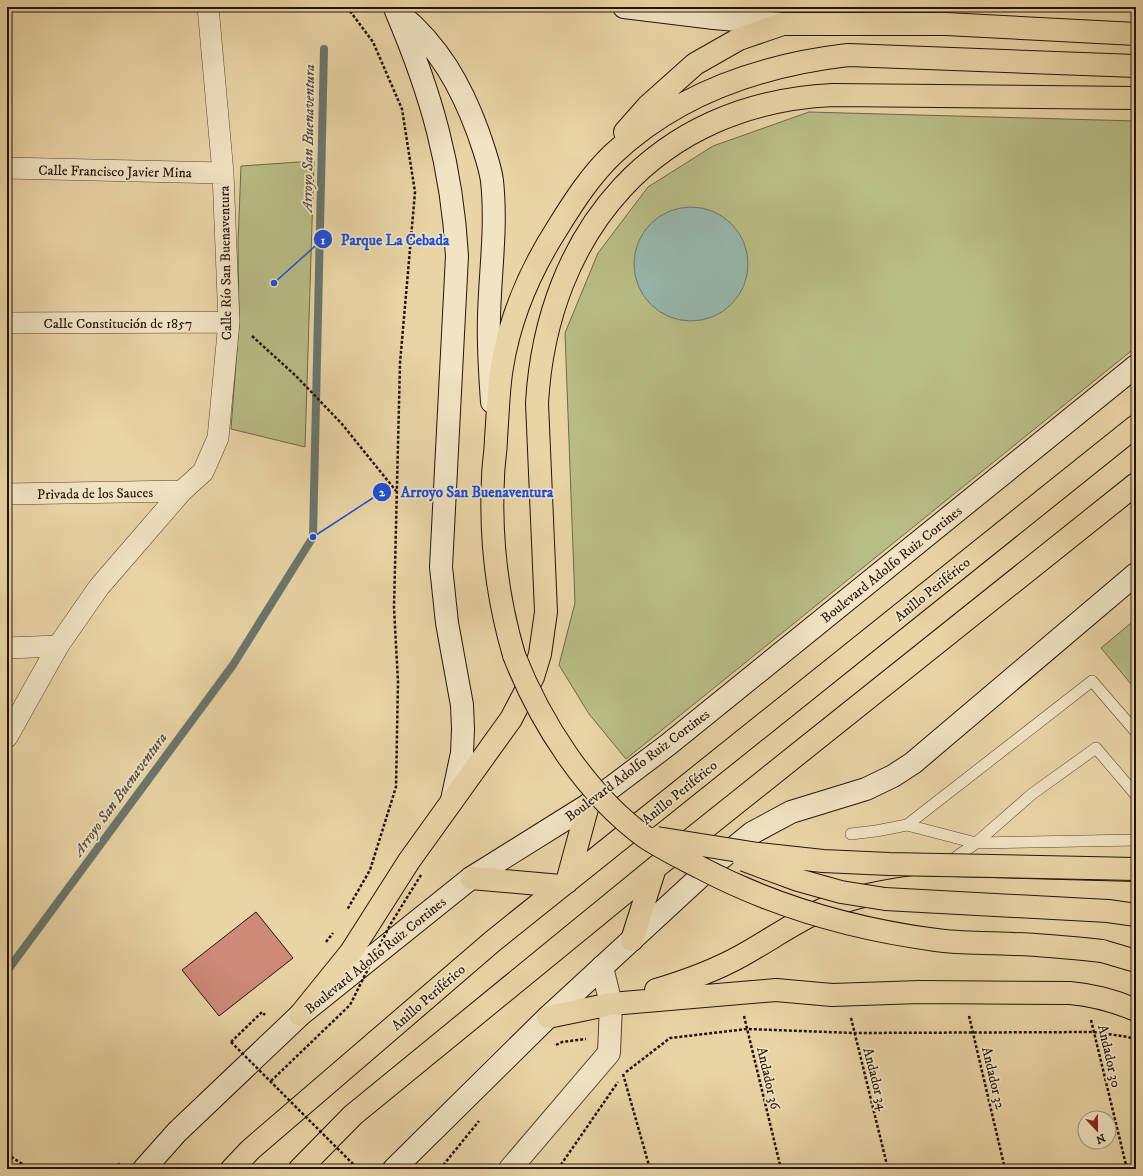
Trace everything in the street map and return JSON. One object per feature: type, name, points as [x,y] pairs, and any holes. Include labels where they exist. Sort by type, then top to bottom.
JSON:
[{"type":"main road","points":[[624,7],[714,18],[783,24],[946,24],[1136,34]]},
{"type":"main road","points":[[394,9],[425,38],[441,57],[455,78],[480,137],[492,180],[494,218],[489,326],[490,370],[496,439]]},
{"type":"main road","points":[[394,9],[419,68],[438,126],[452,192],[456,224],[457,256],[441,567],[447,623],[460,693],[463,729],[462,753],[452,800]]},
{"type":"main road","points":[[783,24],[739,39],[694,64],[648,106],[628,127],[579,195],[548,242],[522,296],[510,330],[502,366],[497,402],[493,477],[494,550],[498,585],[504,620],[523,678],[540,711],[570,758],[588,781],[615,810],[645,836],[670,853],[732,884],[766,899],[832,920],[902,935],[939,941],[1013,944],[1102,951],[1136,961]]},
{"type":"main road","points":[[595,174],[634,136],[676,108],[732,81],[787,64],[848,55],[1136,66]]},
{"type":"main road","points":[[300,1015],[351,952],[409,861],[511,719],[533,677],[540,654],[546,612],[537,403],[538,374],[543,344],[558,292],[568,270],[593,223],[610,200],[629,179],[651,159],[675,142],[741,111],[785,99],[809,96],[1136,98]]},
{"type":"main road","name":"Boulevard Adolfo Ruiz Cortines","points":[[144,1169],[177,1132],[300,1015],[471,878],[588,805],[669,744],[1136,366]]},
{"type":"main road","name":"Anillo Periférico","points":[[232,1169],[250,1150],[487,946],[1136,426]]},
{"type":"main road","points":[[300,1169],[353,1115],[655,868],[1136,484]]},
{"type":"main road","points":[[394,1169],[548,1017],[632,940],[716,856],[770,822],[791,812],[866,789],[893,776],[913,763],[1136,574]]},
{"type":"main road","points":[[471,878],[564,884],[588,805]]},
{"type":"main road","points":[[645,836],[757,866],[798,880],[841,892],[885,899],[1108,911],[1136,914]]},
{"type":"main road","points":[[655,868],[716,856],[889,864],[1136,869]]},
{"type":"main road","points":[[632,940],[655,868]]},
{"type":"main road","points":[[548,1017],[611,1004],[691,980],[743,955],[797,922],[828,907],[925,880],[1136,893]]},
{"type":"main road","points":[[510,1169],[609,1053],[611,1004],[602,967]]},
{"type":"main road","points":[[611,1004],[738,992],[776,990],[845,995],[964,992],[1085,994],[1121,1003],[1136,1010]]},
{"type":"street","name":"Calle Río San Buenaventura","points":[[7,737],[58,646],[99,587],[182,491],[203,472],[218,438],[229,322],[223,173],[208,7]]},
{"type":"street","name":"Calle Francisco Javier Mina","points":[[7,168],[223,173]]},
{"type":"street","name":"Calle Constitución de 1857","points":[[7,323],[229,322]]},
{"type":"street","name":"Privada de los Sauces","points":[[7,494],[182,491]]},
{"type":"street","points":[[7,648],[58,646]]},
{"type":"lane","points":[[907,825],[1092,681],[1136,732]]},
{"type":"lane","points":[[925,880],[976,844],[1032,794],[1096,748],[1136,795]]},
{"type":"lane","points":[[851,834],[907,825],[976,844],[1136,840]]},
{"type":"path","points":[[346,911],[370,870],[396,787],[398,682],[394,608],[400,362],[415,192],[402,109],[373,42],[347,7]]},
{"type":"path","points":[[229,322],[242,327],[296,376],[342,424],[397,492]]},
{"type":"path","points":[[271,1081],[350,1005],[390,925],[421,875]]},
{"type":"path","points":[[324,944],[334,931]]},
{"type":"path","name":"Andador 36","points":[[738,992],[781,1169]]},
{"type":"path","name":"Andador 32","points":[[964,992],[1004,1169]]},
{"type":"path","name":"Andador 30","points":[[1085,994],[1127,1169]]},
{"type":"path","name":"Andador 34","points":[[845,995],[888,1169]]},
{"type":"path","points":[[262,1012],[231,1042],[358,1169]]},
{"type":"path","points":[[558,1169],[624,1074],[670,1038],[747,1029],[855,1033],[973,1031],[1094,1032],[1128,1037],[1136,1040]]},
{"type":"path","points":[[7,1154],[30,1169]]},
{"type":"green space","points":[[809,112],[1136,121],[1136,347],[626,759],[589,714],[559,665],[575,603],[565,333],[598,253],[648,187],[713,146]]},
{"type":"green space","points":[[314,161],[305,447],[231,429],[239,324],[238,243],[241,166]]},
{"type":"green space","points":[[1136,619],[1136,690],[1101,648]]},
{"type":"water","points":[[691,207],[713,211],[731,224],[744,242],[748,264],[744,286],[731,304],[713,317],[691,321],[669,317],[651,304],[638,286],[634,264],[638,242],[651,224],[669,211]]},
{"type":"building","points":[[256,912],[293,958],[219,1016],[182,970]]},
{"type":"waterway","name":"Arroyo San Buenaventura","points":[[7,971],[233,665],[313,537],[324,49]]},
{"type":"place","name":"Parque La Cebada","points":[[274,283]]},
{"type":"place","name":"Arroyo San Buenaventura","points":[[313,537]]}]
